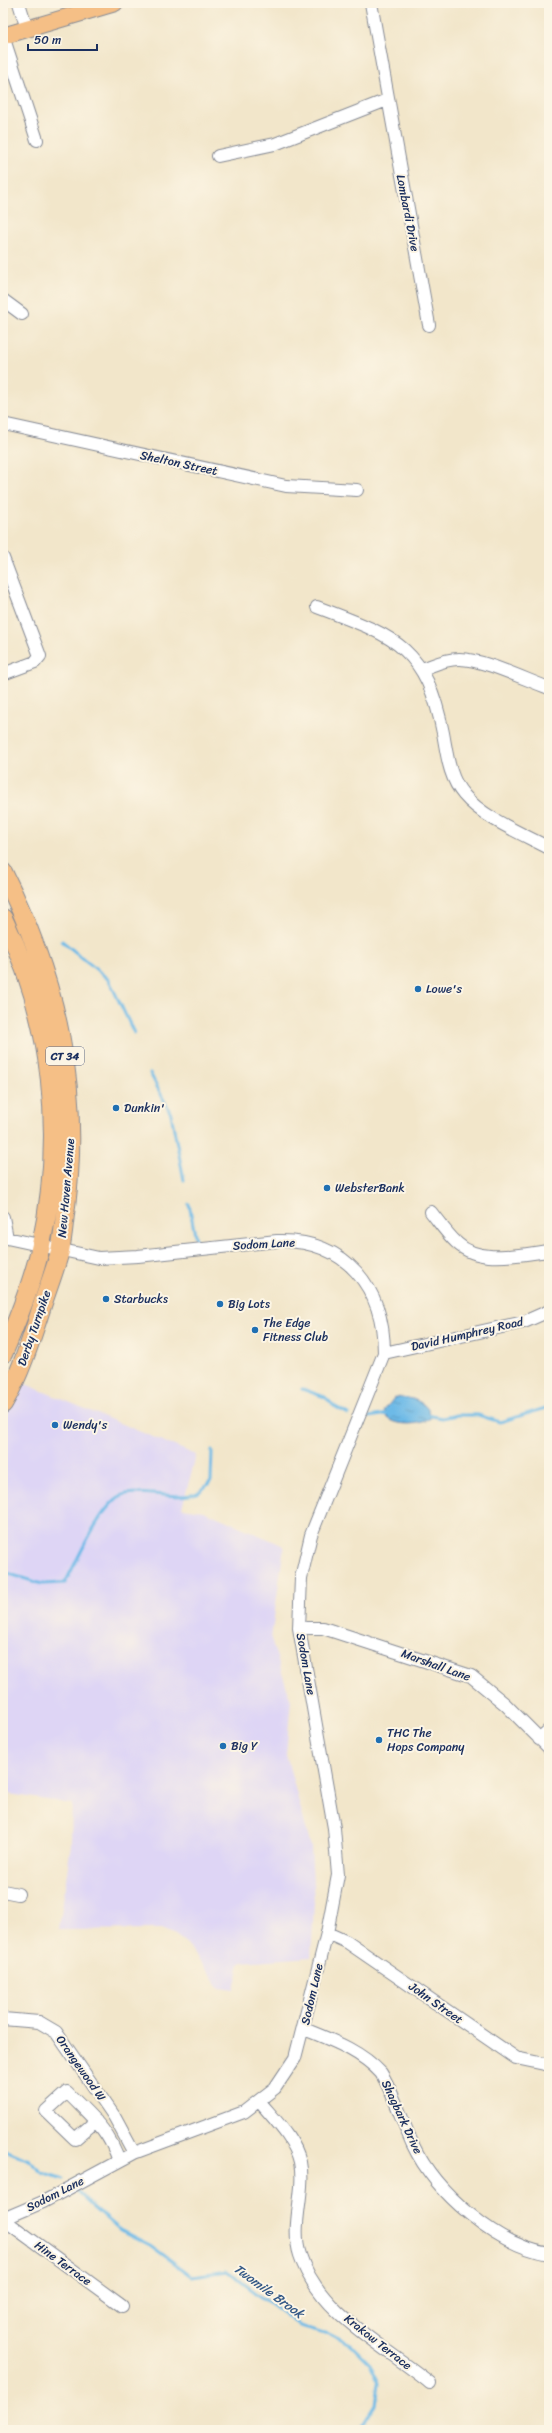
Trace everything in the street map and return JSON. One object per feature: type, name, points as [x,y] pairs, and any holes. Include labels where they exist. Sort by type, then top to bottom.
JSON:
[{"type":"highway","name":"New Haven Avenue","points":[[3,872],[28,923],[48,980],[65,1055],[71,1121],[70,1158],[60,1251]]},
{"type":"highway","name":"New Haven Avenue","points":[[3,918],[30,983],[48,1062],[52,1121],[50,1188],[40,1246]]},
{"type":"highway","name":"Derby Turnpike","points":[[3,1354],[18,1319],[40,1246]]},
{"type":"highway","name":"Derby Turnpike","points":[[3,1404],[12,1389],[36,1324],[60,1251]]},
{"type":"main road","points":[[3,36],[115,3]]},
{"type":"street","points":[[19,3],[27,29]]},
{"type":"street","name":"Lombardi Drive","points":[[371,3],[387,100],[429,326]]},
{"type":"street","points":[[3,36],[37,140]]},
{"type":"street","points":[[218,156],[275,144],[387,100]]},
{"type":"street","points":[[3,300],[22,314]]},
{"type":"street","name":"Shelton Street","points":[[3,424],[286,486],[357,490]]},
{"type":"street","points":[[3,558],[40,656],[35,662],[3,674]]},
{"type":"street","points":[[316,607],[370,627],[401,646],[422,669],[438,709],[449,766],[464,796],[480,811],[549,848]]},
{"type":"street","points":[[422,669],[443,661],[459,659],[483,664],[549,688]]},
{"type":"street","points":[[431,1212],[456,1243],[473,1253],[488,1256],[549,1252]]},
{"type":"street","points":[[3,1217],[5,1242]]},
{"type":"street","name":"Sodom Lane","points":[[3,2219],[43,2202],[134,2153],[244,2112],[260,2102],[286,2074],[295,2058],[304,2029],[327,1933],[338,1875],[334,1828],[299,1628],[301,1578],[311,1535],[384,1353],[382,1323],[376,1301],[366,1284],[355,1269],[339,1257],[317,1246],[296,1241],[278,1241],[138,1256],[99,1258],[40,1246],[5,1242]]},
{"type":"street","name":"David Humphrey Road","points":[[384,1353],[524,1322],[549,1311]]},
{"type":"street","name":"Marshall Lane","points":[[299,1628],[323,1628],[471,1676],[505,1704],[549,1748]]},
{"type":"street","points":[[539,1739],[549,1730]]},
{"type":"street","points":[[3,1891],[18,1894]]},
{"type":"street","name":"John Street","points":[[327,1933],[347,1942],[516,2058],[549,2065]]},
{"type":"street","name":"Orangewood W","points":[[3,2019],[39,2022],[56,2032],[114,2116],[134,2153]]},
{"type":"street","name":"Shagbark Drive","points":[[304,2029],[354,2051],[381,2073],[422,2159],[462,2207],[512,2243],[549,2254]]},
{"type":"street","name":"Krakow Terrace","points":[[260,2102],[287,2136],[298,2154],[301,2174],[297,2226],[298,2248],[304,2264],[326,2300],[430,2383]]},
{"type":"street","points":[[96,2121],[111,2138],[119,2161]]},
{"type":"street","name":"Hine Terrace","points":[[3,2219],[122,2306]]},
{"type":"shaded area","points":[[23,1383],[196,1455],[182,1508],[204,1511],[284,1546],[271,1639],[291,1701],[286,1755],[311,1847],[314,1903],[311,1957],[240,1962],[234,1990],[220,1988],[187,1944],[174,1934],[162,1929],[59,1930],[71,1844],[72,1804],[3,1793],[3,1421]]},
{"type":"water","points":[[399,1397],[418,1401],[427,1408],[430,1413],[430,1419],[411,1424],[404,1424],[391,1420],[386,1416],[384,1411],[394,1398]]},
{"type":"waterway","points":[[62,941],[109,980],[134,1033]]},
{"type":"waterway","points":[[150,1073],[171,1114],[184,1180]]},
{"type":"waterway","points":[[189,1204],[196,1240]]},
{"type":"waterway","points":[[302,1389],[325,1397],[334,1406],[348,1414]]},
{"type":"waterway","points":[[427,1415],[442,1418],[457,1415],[478,1415],[500,1422],[549,1407]]},
{"type":"waterway","points":[[369,1417],[388,1414]]},
{"type":"waterway","points":[[3,1572],[42,1584],[65,1583],[101,1516],[116,1499],[123,1495],[132,1493],[178,1496],[199,1492],[211,1481],[212,1450]]},
{"type":"waterway","name":"Twomile Brook","points":[[3,2149],[29,2160],[43,2173],[63,2180]]},
{"type":"waterway","name":"Twomile Brook","points":[[76,2191],[120,2230],[150,2245],[192,2276],[227,2271],[300,2326],[329,2334],[351,2345],[370,2364],[379,2383],[376,2405],[360,2430]]},
{"type":"place","name":"Lowe's","points":[[418,989]]},
{"type":"place","name":"Dunkin'","points":[[116,1108]]},
{"type":"place","name":"WebsterBank","points":[[327,1188]]},
{"type":"place","name":"Starbucks","points":[[106,1299]]},
{"type":"place","name":"Big Lots","points":[[220,1304]]},
{"type":"place","name":"The Edge Fitness Club","points":[[255,1330]]},
{"type":"place","name":"Wendy's","points":[[55,1425]]},
{"type":"place","name":"THC The Hops Company","points":[[379,1740]]},
{"type":"place","name":"Big Y","points":[[223,1746]]}]
